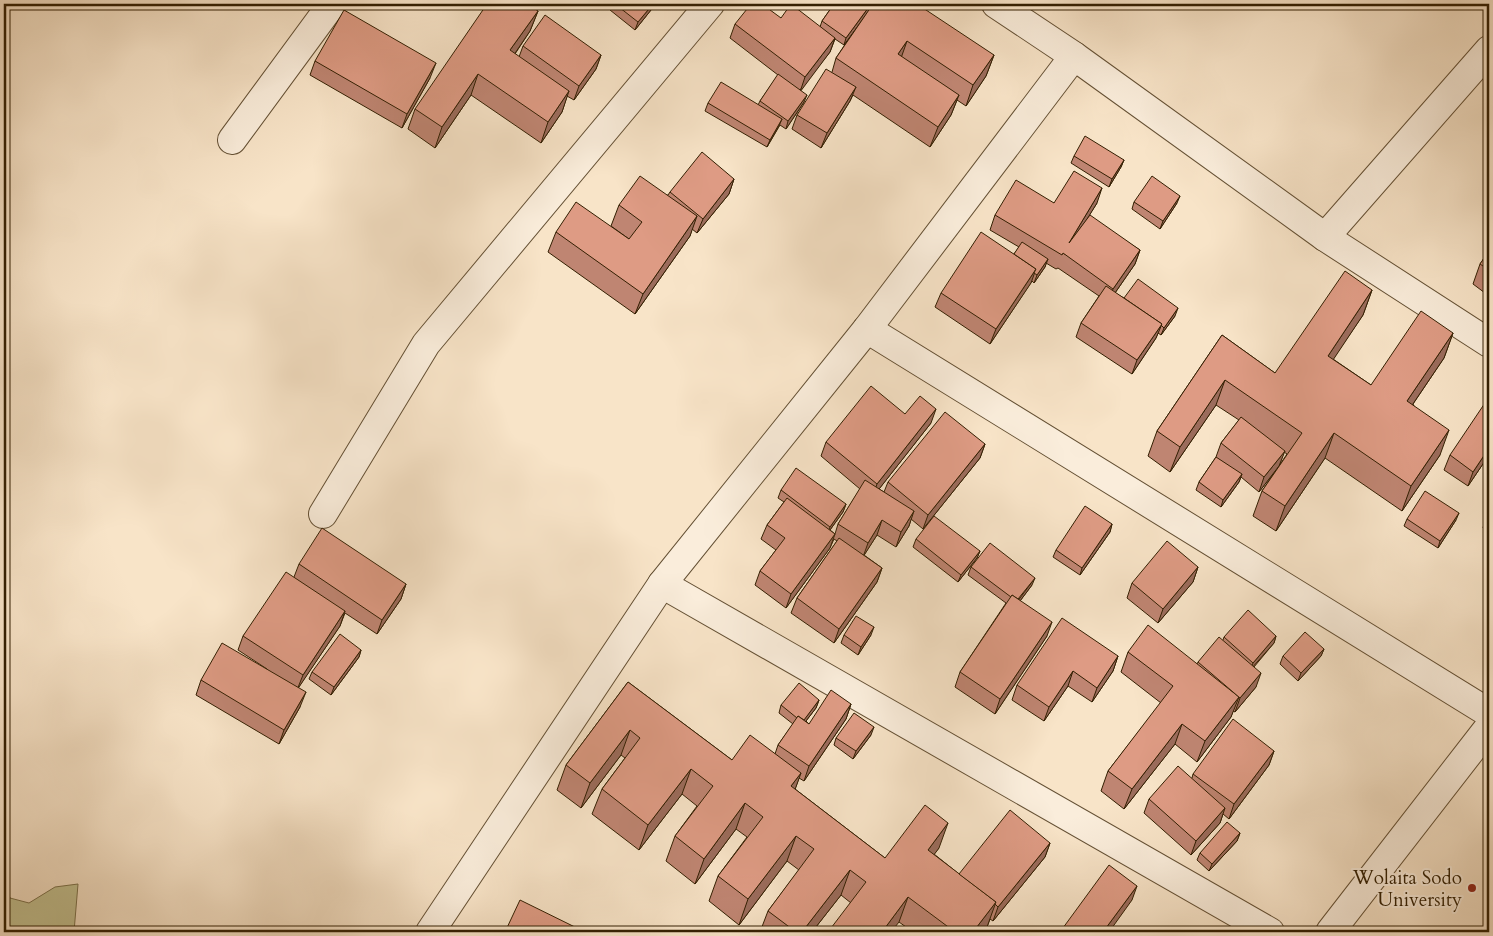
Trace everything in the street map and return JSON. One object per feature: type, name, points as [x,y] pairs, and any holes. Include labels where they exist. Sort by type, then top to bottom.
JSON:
[{"type":"street","points":[[232,140],[332,4]]},
{"type":"street","points":[[323,514],[426,344],[710,4]]},
{"type":"street","points":[[996,4],[1074,56],[1325,237],[1489,343]]},
{"type":"street","points":[[1325,237],[1489,50]]},
{"type":"street","points":[[430,932],[662,584],[866,329],[1074,56]]},
{"type":"street","points":[[866,329],[1489,713]]},
{"type":"street","points":[[662,584],[1270,932]]},
{"type":"street","points":[[1330,932],[1489,727]]},
{"type":"shaded area","points":[[4,884],[10,898],[29,903],[55,887],[78,884],[74,932],[4,932]]},
{"type":"building","points":[[487,4],[528,4],[538,11],[510,50],[569,91],[548,122],[478,74],[442,127],[415,109]]},
{"type":"building","points":[[615,4],[653,4],[638,22]]},
{"type":"building","points":[[751,4],[762,4],[781,18],[791,4],[835,38],[805,77],[735,24]]},
{"type":"building","points":[[834,4],[871,4],[846,38],[822,21]]},
{"type":"building","points":[[873,4],[917,4],[994,55],[973,85],[907,41],[898,54],[959,95],[938,127],[836,58]]},
{"type":"building","points":[[344,10],[436,63],[407,114],[315,61]]},
{"type":"building","points":[[545,15],[601,55],[579,86],[523,46]]},
{"type":"building","points":[[826,69],[856,87],[827,133],[797,115]]},
{"type":"building","points":[[778,74],[807,95],[788,121],[760,101]]},
{"type":"building","points":[[721,82],[782,119],[770,140],[708,103]]},
{"type":"building","points":[[1085,136],[1124,160],[1112,179],[1074,156]]},
{"type":"building","points":[[702,152],[734,179],[703,219],[670,192]]},
{"type":"building","points":[[1074,171],[1102,188],[1069,243],[1090,215],[1140,250],[1113,289],[1063,253],[1062,255],[995,215],[1016,180],[1054,203]]},
{"type":"building","points":[[640,176],[697,216],[643,294],[556,232],[576,202],[629,239],[642,222],[619,205]]},
{"type":"building","points":[[1152,176],[1180,196],[1163,221],[1134,202]]},
{"type":"building","points":[[981,232],[1036,269],[996,329],[941,293]]},
{"type":"building","points":[[1022,242],[1048,259],[1037,275],[1034,273],[1036,269],[1014,254]]},
{"type":"building","points":[[1489,251],[1489,270],[1480,264]]},
{"type":"building","points":[[1345,271],[1372,290],[1328,356],[1371,385],[1421,311],[1453,333],[1407,401],[1449,430],[1411,486],[1334,433],[1285,506],[1262,491],[1302,433],[1225,380],[1180,447],[1157,431],[1222,335],[1275,373]]},
{"type":"building","points":[[1138,279],[1178,308],[1164,328],[1162,324],[1124,298]]},
{"type":"building","points":[[1106,286],[1162,324],[1137,360],[1081,323]]},
{"type":"building","points":[[871,386],[905,414],[920,396],[936,409],[877,484],[826,442]]},
{"type":"building","points":[[1489,397],[1489,448],[1473,472],[1450,455]]},
{"type":"building","points":[[945,412],[985,444],[928,515],[888,482]]},
{"type":"building","points":[[1241,417],[1285,451],[1264,477],[1221,443]]},
{"type":"building","points":[[1216,457],[1242,474],[1223,500],[1199,482]]},
{"type":"building","points":[[796,468],[846,504],[830,527],[781,490]]},
{"type":"building","points":[[865,480],[914,511],[901,532],[882,520],[868,543],[838,524]]},
{"type":"building","points":[[1425,491],[1459,513],[1440,541],[1407,519]]},
{"type":"building","points":[[787,498],[835,534],[791,594],[760,571],[785,538],[767,525]]},
{"type":"building","points":[[1085,506],[1112,524],[1082,568],[1056,550]]},
{"type":"building","points":[[1489,514],[1489,523],[1485,520]]},
{"type":"building","points":[[934,516],[980,551],[961,575],[916,539]]},
{"type":"building","points":[[322,528],[406,584],[382,620],[299,564]]},
{"type":"building","points":[[839,538],[882,568],[839,629],[797,598]]},
{"type":"building","points":[[1167,541],[1198,567],[1163,609],[1132,583]]},
{"type":"building","points":[[990,543],[1035,578],[1018,599],[1012,595],[1011,597],[971,567]]},
{"type":"building","points":[[286,572],[345,611],[303,675],[243,636]]},
{"type":"building","points":[[1012,595],[1052,622],[1000,699],[960,672]]},
{"type":"building","points":[[1248,610],[1276,636],[1253,663],[1224,637]]},
{"type":"building","points":[[856,616],[874,627],[861,647],[844,635]]},
{"type":"building","points":[[1062,618],[1118,656],[1097,688],[1073,671],[1049,707],[1017,685]]},
{"type":"building","points":[[1148,625],[1239,697],[1205,741],[1182,724],[1132,789],[1108,771],[1173,686],[1128,652]]},
{"type":"building","points":[[1305,632],[1324,649],[1301,673],[1283,656]]},
{"type":"building","points":[[340,634],[361,650],[334,687],[312,672]]},
{"type":"building","points":[[1219,637],[1261,673],[1240,698],[1198,662]]},
{"type":"building","points":[[222,643],[306,692],[284,730],[201,680]]},
{"type":"building","points":[[628,682],[732,760],[750,735],[801,773],[791,786],[885,858],[925,805],[948,823],[928,850],[996,902],[973,932],[955,932],[908,897],[882,932],[828,932],[866,882],[850,870],[802,932],[796,932],[768,911],[814,849],[796,836],[748,899],[718,876],[763,817],[745,803],[704,859],[675,836],[713,786],[691,769],[648,825],[602,789],[640,738],[630,730],[590,783],[566,765]]},
{"type":"building","points":[[799,683],[819,700],[804,720],[798,716],[797,718],[781,705]]},
{"type":"building","points":[[831,690],[851,704],[809,766],[778,745],[798,716],[809,724]]},
{"type":"building","points":[[854,713],[874,727],[856,751],[836,738]]},
{"type":"building","points":[[1233,719],[1274,751],[1234,804],[1193,774]]},
{"type":"building","points":[[1178,766],[1225,808],[1196,841],[1149,799]]},
{"type":"building","points":[[1010,810],[1050,843],[998,907],[995,904],[996,902],[959,874]]},
{"type":"building","points":[[1227,822],[1240,833],[1212,864],[1200,853]]},
{"type":"building","points":[[1109,865],[1137,886],[1103,932],[1060,932]]},
{"type":"building","points":[[520,900],[585,932],[505,932]]},
{"type":"place","name":"Wolaita Sodo University","points":[[1472,888]]}]
